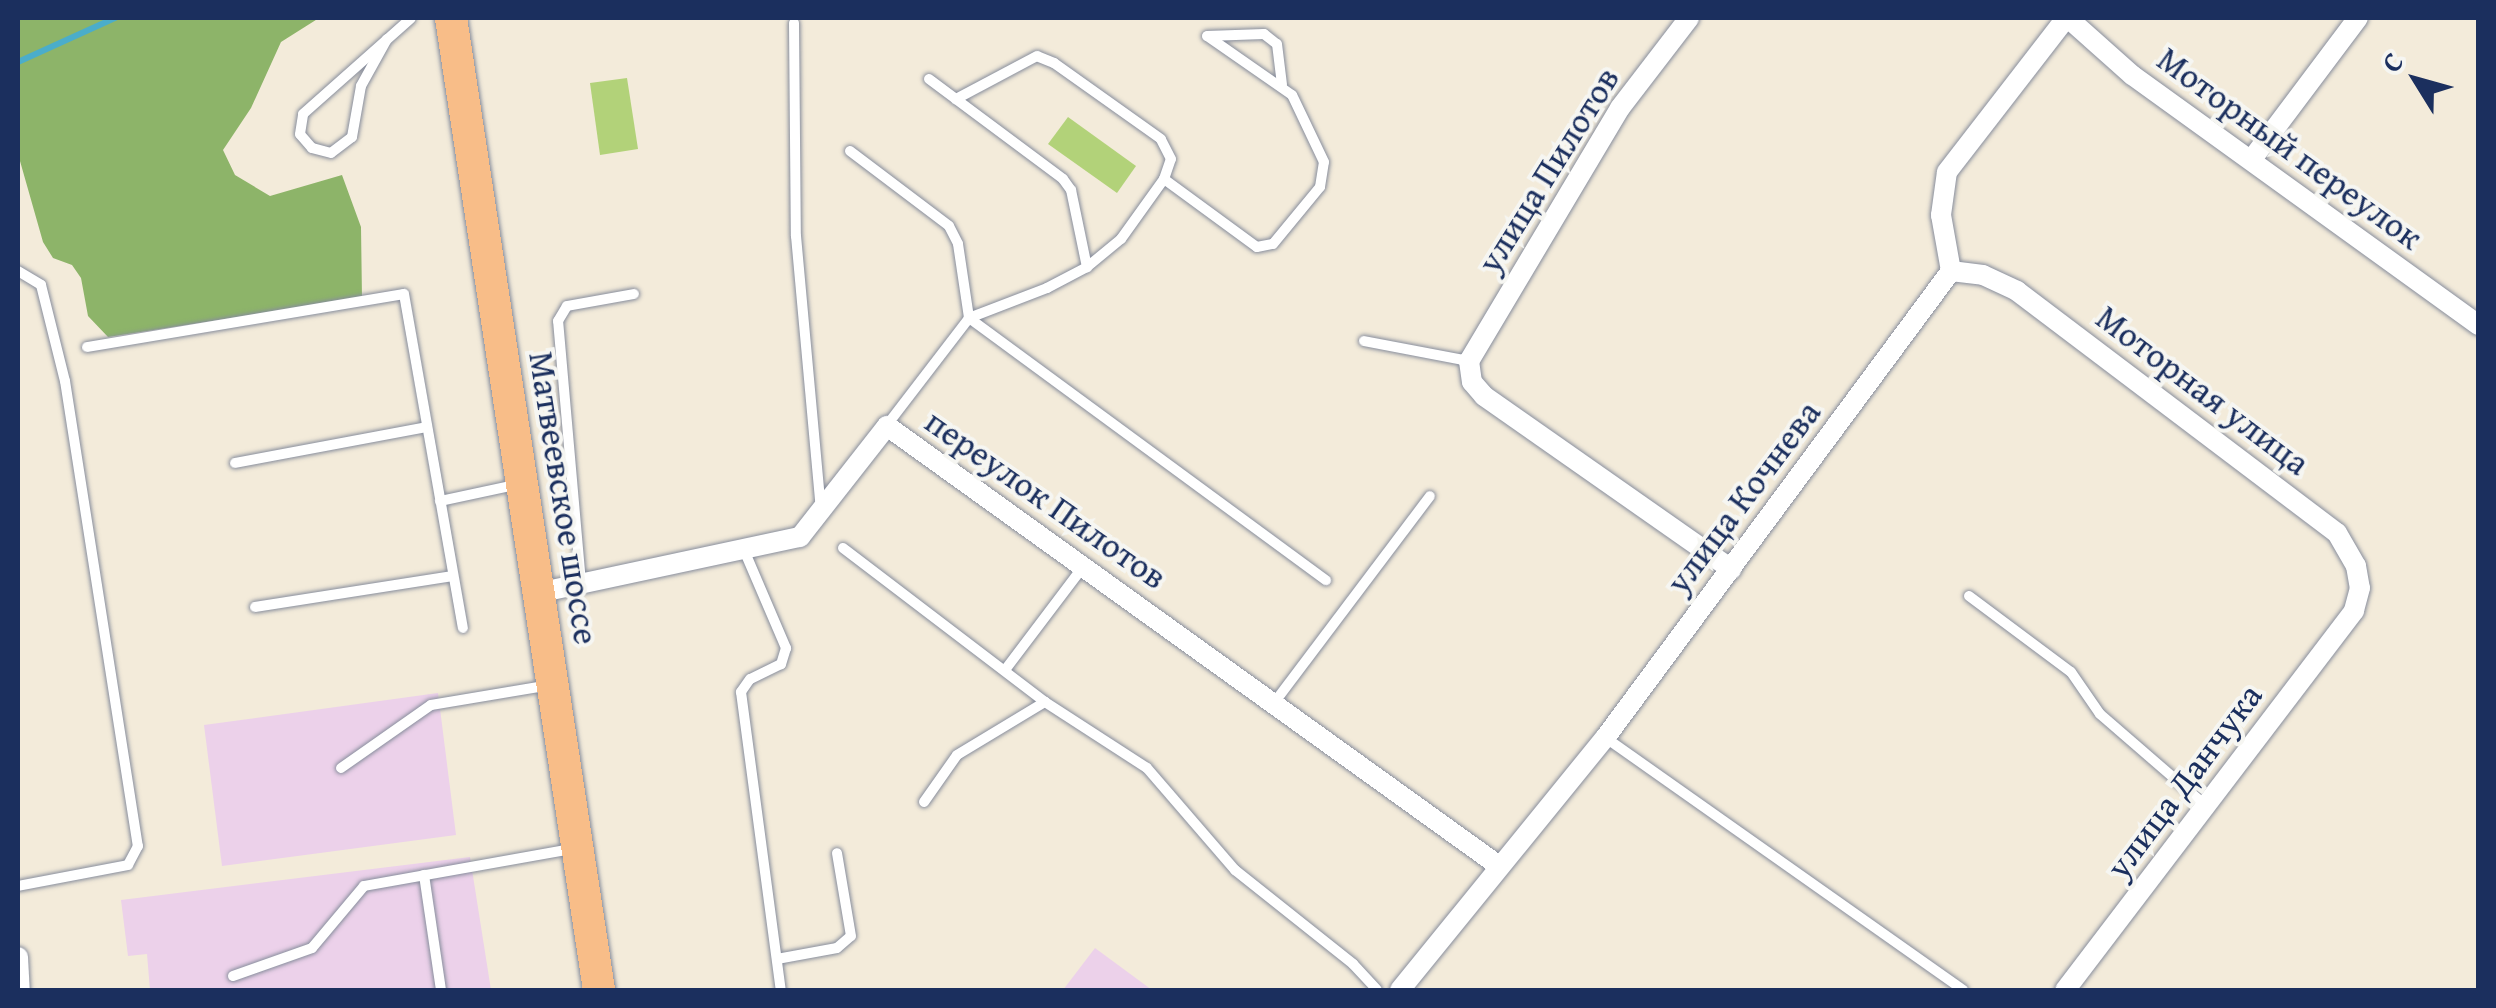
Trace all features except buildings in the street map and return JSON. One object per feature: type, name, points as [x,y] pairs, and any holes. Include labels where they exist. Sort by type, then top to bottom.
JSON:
[{"type":"main road","name":"Матвеевское шоссе","points":[[451,18],[598,990]]},
{"type":"street","name":"улица Пилотов","points":[[1469,361],[1620,108],[1688,18]]},
{"type":"street","points":[[1952,272],[1942,214],[1948,172],[2067,18]]},
{"type":"street","name":"Моторный переулок","points":[[2067,18],[2132,75],[2478,325]]},
{"type":"street","points":[[2252,159],[2358,18]]},
{"type":"street","name":"улица Кочнева","points":[[1400,990],[1605,738],[1952,272]]},
{"type":"street","name":"Моторная улица","points":[[1952,272],[1983,275],[2017,291],[2337,533],[2356,566],[2360,588],[2354,612]]},
{"type":"street","points":[[1469,361],[1472,382],[1484,396],[1731,569]]},
{"type":"street","name":"переулок Пилотов","points":[[538,594],[800,536],[887,426],[1499,866]]},
{"type":"street","name":"улица Данчука","points":[[2065,990],[2354,612]]},
{"type":"street","points":[[18,957],[20,990]]},
{"type":"lane","points":[[387,39],[361,86],[352,137],[331,152],[312,148],[300,134],[303,114],[387,39],[411,18]]},
{"type":"lane","points":[[794,23],[796,236],[821,510]]},
{"type":"lane","points":[[1164,179],[1257,247],[1273,244],[1320,188],[1324,162],[1292,95],[1207,36],[1264,34],[1277,44],[1282,86]]},
{"type":"lane","points":[[887,426],[969,318],[1047,288],[1088,267],[1120,239],[1164,179],[1170,158],[1161,139],[1054,62],[1037,56],[956,98]]},
{"type":"lane","points":[[930,79],[1063,179],[1071,190],[1088,267]]},
{"type":"lane","points":[[850,151],[949,226],[958,244],[969,318],[1326,580]]},
{"type":"lane","points":[[18,271],[41,285],[65,381],[138,846],[128,866],[18,886]]},
{"type":"lane","points":[[87,347],[404,294],[463,628]]},
{"type":"lane","points":[[581,584],[558,321],[567,306],[634,294]]},
{"type":"lane","points":[[1364,340],[1469,361]]},
{"type":"lane","points":[[235,462],[427,428]]},
{"type":"lane","points":[[440,501],[521,483]]},
{"type":"lane","points":[[1274,703],[1430,496]]},
{"type":"lane","points":[[843,548],[1045,702],[1147,768],[1235,870],[1353,964],[1377,990]]},
{"type":"lane","points":[[743,549],[786,648],[781,664],[750,679],[741,692],[781,990]]},
{"type":"lane","points":[[1005,670],[1084,566]]},
{"type":"lane","points":[[255,607],[454,576]]},
{"type":"lane","points":[[1969,596],[2071,672],[2100,714],[2206,806]]},
{"type":"lane","points":[[341,768],[431,705],[551,685]]},
{"type":"lane","points":[[924,802],[957,755],[1045,702]]},
{"type":"lane","points":[[1605,738],[1962,990]]},
{"type":"lane","points":[[232,976],[312,948],[364,886],[576,848]]},
{"type":"lane","points":[[776,959],[837,948],[851,936],[837,853]]},
{"type":"lane","points":[[424,875],[441,990]]},
{"type":"shaded area","points":[[438,693],[456,835],[222,866],[204,725]]},
{"type":"shaded area","points":[[470,857],[491,990],[150,990],[147,954],[128,956],[121,900]]},
{"type":"shaded area","points":[[1095,948],[1152,990],[1063,990]]},
{"type":"green space","points":[[18,18],[319,18],[281,42],[251,108],[223,150],[235,175],[270,196],[342,175],[361,227],[362,298],[108,337],[88,316],[81,278],[72,265],[53,258],[43,242],[18,154]]},
{"type":"green space","points":[[627,78],[638,149],[600,155],[590,83]]},
{"type":"green space","points":[[1068,117],[1136,166],[1117,193],[1048,144]]},
{"type":"waterway","points":[[18,62],[115,18]]}]
